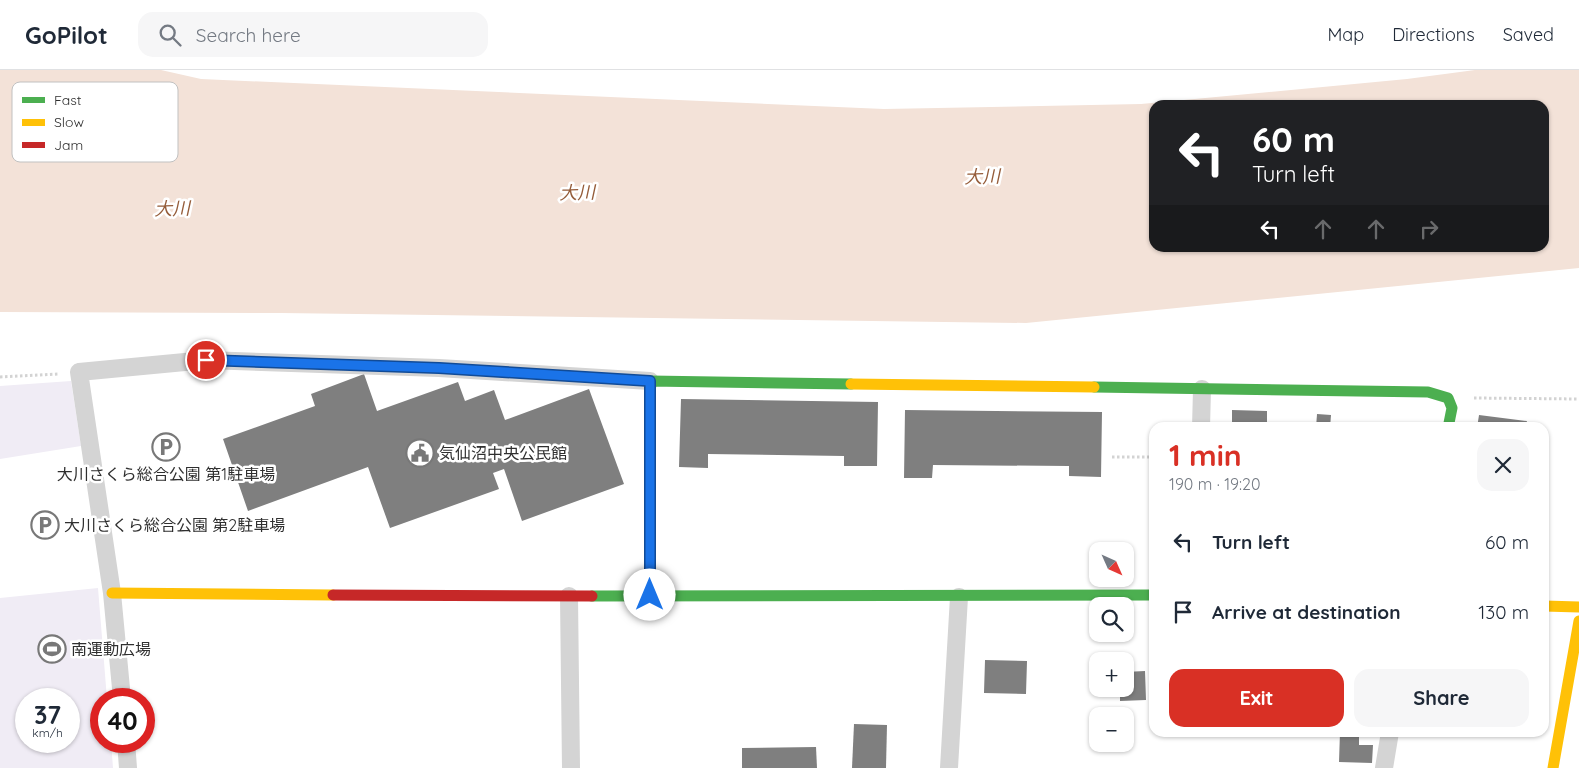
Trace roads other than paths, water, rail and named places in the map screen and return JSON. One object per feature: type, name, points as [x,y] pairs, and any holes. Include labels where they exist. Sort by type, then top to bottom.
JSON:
[{"type":"street","points":[[121,688],[112,593],[79,372],[206,360],[439,368],[650,381],[1428,392],[1448,398],[1452,408],[1449,422]]},
{"type":"street","points":[[650,381],[650,595]]},
{"type":"street","points":[[1201,422],[1202,389]]},
{"type":"street","points":[[112,593],[959,597],[1149,595]]},
{"type":"street","points":[[570,596],[571,768]]},
{"type":"street","points":[[949,768],[959,597]]},
{"type":"street","points":[[1549,606],[1579,607]]},
{"type":"street","points":[[1553,768],[1579,621]]},
{"type":"street","points":[[1384,768],[1389,737]]},
{"type":"street","points":[[127,753],[128,768]]},
{"type":"water","name":"大川","points":[[0,70],[161,70],[201,79],[884,109],[1149,103],[1149,252],[1549,252],[1549,100],[1184,100],[1407,79],[1475,70],[1579,70],[1579,268],[1026,323],[281,313],[0,312]]},
{"type":"place","name":"大川さくら総合公園 第1駐車場","points":[[166,447]]},
{"type":"place","name":"気仙沼中央公民館","points":[[420,453]]},
{"type":"place","name":"大川さくら総合公園 第2駐車場","points":[[45,525]]},
{"type":"place","name":"南運動広場","points":[[52,649]]}]
